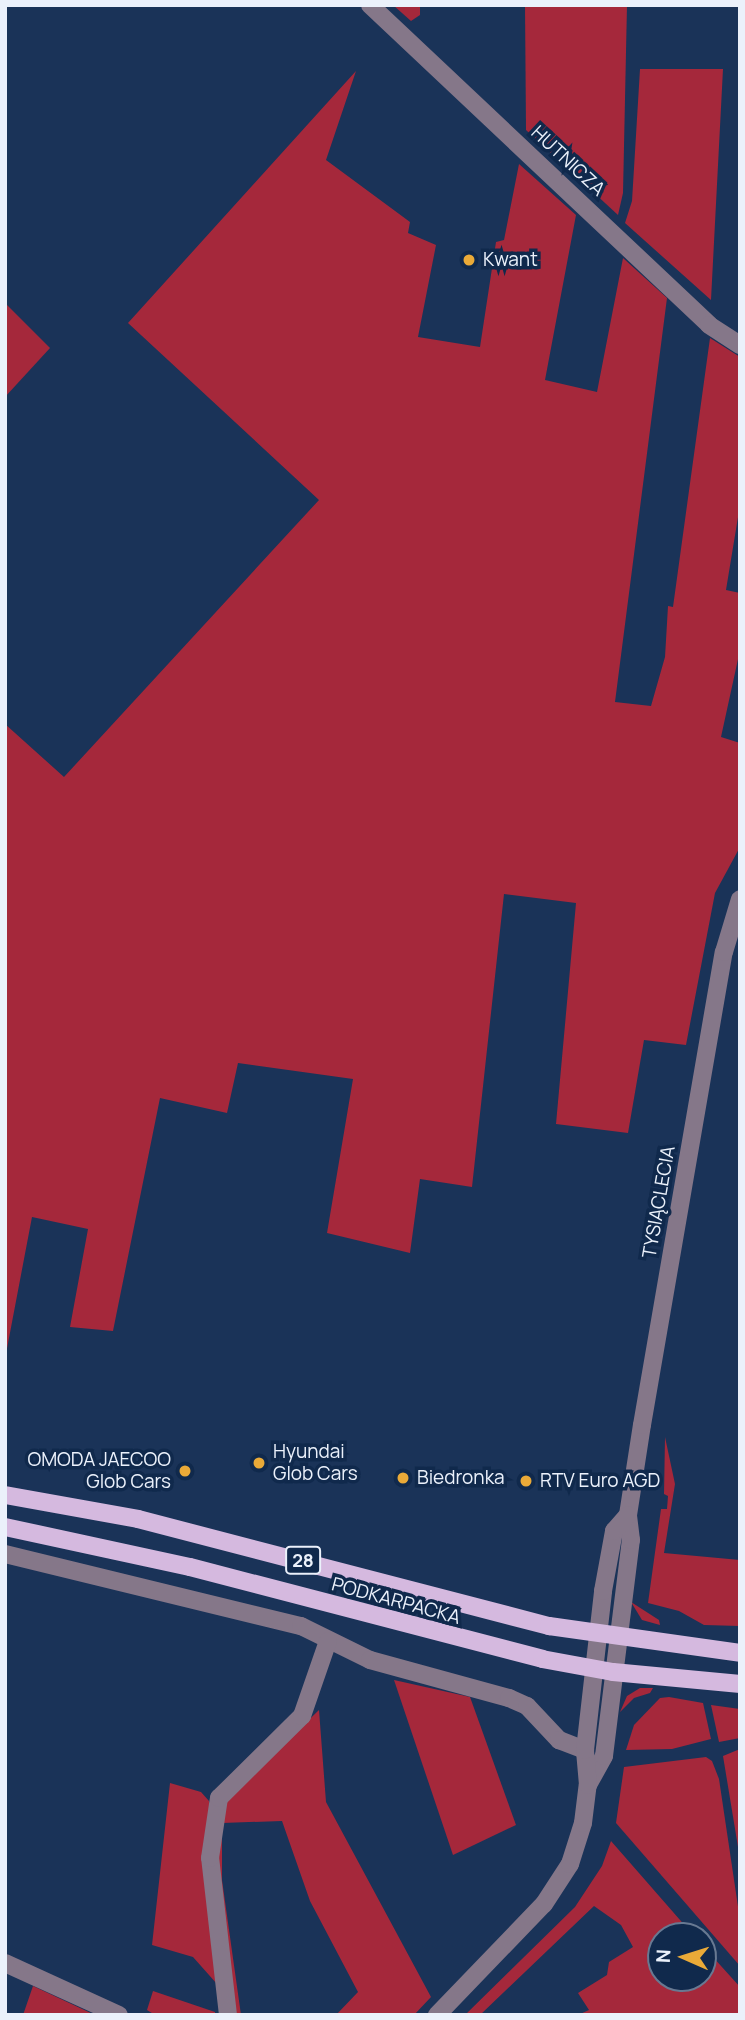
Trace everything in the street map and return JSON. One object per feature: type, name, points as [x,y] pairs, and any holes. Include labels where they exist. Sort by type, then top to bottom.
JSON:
[{"type":"main road","name":"PODKARPACKA","points":[[5,1495],[150,1522],[598,1636],[740,1653]]},
{"type":"main road","name":"PODKARPACKA","points":[[5,1527],[89,1543],[462,1640],[595,1669],[740,1684]]},
{"type":"street","name":"HUTNICZA","points":[[370,5],[709,325],[740,345]]},
{"type":"street","name":"TYSIĄCLECIA","points":[[588,1785],[604,1756],[631,1540],[628,1515],[740,899]]},
{"type":"street","name":"TYSIĄCLECIA","points":[[588,1785],[585,1750],[598,1636],[614,1531],[628,1515]]},
{"type":"street","points":[[5,1554],[202,1599],[300,1626],[370,1660],[509,1698],[527,1706],[559,1740],[585,1750]]},
{"type":"street","points":[[228,2015],[210,1858],[219,1798],[302,1716],[328,1641]]},
{"type":"street","points":[[437,2015],[544,1904],[570,1864],[583,1823],[588,1785]]},
{"type":"street","points":[[5,1963],[119,2015]]},
{"type":"shaded area","points":[[393,5],[420,5],[420,15],[411,21]]},
{"type":"shaded area","points":[[525,5],[627,5],[623,193],[618,215],[526,130]]},
{"type":"shaded area","points":[[640,69],[723,69],[711,300],[625,223],[632,201]]},
{"type":"shaded area","points":[[356,71],[326,160],[410,222],[408,233],[436,245],[418,337],[480,347],[496,242],[504,240],[519,164],[576,215],[545,380],[597,392],[623,258],[667,298],[615,702],[651,706],[665,657],[668,606],[673,607],[710,338],[740,357],[740,505],[726,590],[740,593],[740,650],[721,737],[740,743],[740,847],[715,893],[686,1045],[644,1040],[628,1133],[556,1124],[576,903],[504,894],[472,1187],[420,1179],[410,1253],[327,1233],[353,1079],[238,1063],[227,1113],[160,1098],[113,1331],[70,1327],[88,1229],[32,1217],[5,1359],[5,724],[64,777],[319,500],[128,323]]},
{"type":"shaded area","points":[[5,303],[50,348],[5,397]]},
{"type":"shaded area","points":[[665,1437],[675,1484],[664,1553],[740,1560],[740,1626],[704,1625],[679,1611],[648,1603],[661,1509],[667,1509],[668,1496],[664,1494]]},
{"type":"shaded area","points":[[631,1602],[659,1620],[660,1625],[642,1620]]},
{"type":"shaded area","points":[[394,1680],[470,1697],[516,1825],[453,1855]]},
{"type":"shaded area","points":[[640,1688],[653,1688],[650,1693],[634,1698],[620,1712],[627,1696]]},
{"type":"shaded area","points":[[660,1698],[703,1703],[711,1739],[672,1749],[626,1750],[634,1725]]},
{"type":"shaded area","points":[[711,1705],[740,1709],[740,1738],[719,1742]]},
{"type":"shaded area","points":[[319,1710],[326,1802],[431,1997],[414,2015],[336,2015],[358,1992],[310,1901],[282,1821],[222,1823],[222,1880],[241,2015],[233,2015],[214,1855],[224,1802]]},
{"type":"shaded area","points":[[740,1749],[740,1859],[723,1756]]},
{"type":"shaded area","points":[[706,1757],[712,1761],[719,1779],[740,1920],[740,1966],[717,1939],[717,1922],[702,1922],[616,1823],[624,1767]]},
{"type":"shaded area","points":[[170,1783],[201,1792],[209,1801],[217,1984],[193,1957],[152,1945]]},
{"type":"shaded area","points":[[611,1841],[682,1922],[647,1922],[647,1992],[717,1992],[717,1962],[740,1987],[740,2015],[578,2015],[589,2010],[578,1993],[607,1975],[609,1962],[633,1947],[621,1925],[594,1906],[480,2015],[465,2015],[575,1907],[602,1866]]},
{"type":"shaded area","points":[[33,1986],[95,2015],[23,2015]]},
{"type":"shaded area","points":[[153,1991],[215,2012],[215,2015],[155,2015],[147,2010]]},
{"type":"place","name":"Kwant","points":[[469,260]]},
{"type":"place","name":"Hyundai Glob Cars","points":[[259,1463]]},
{"type":"place","name":"OMODA JAECOO Glob Cars","points":[[185,1471]]},
{"type":"place","name":"Biedronka","points":[[403,1478]]},
{"type":"place","name":"RTV Euro AGD","points":[[526,1481]]}]
